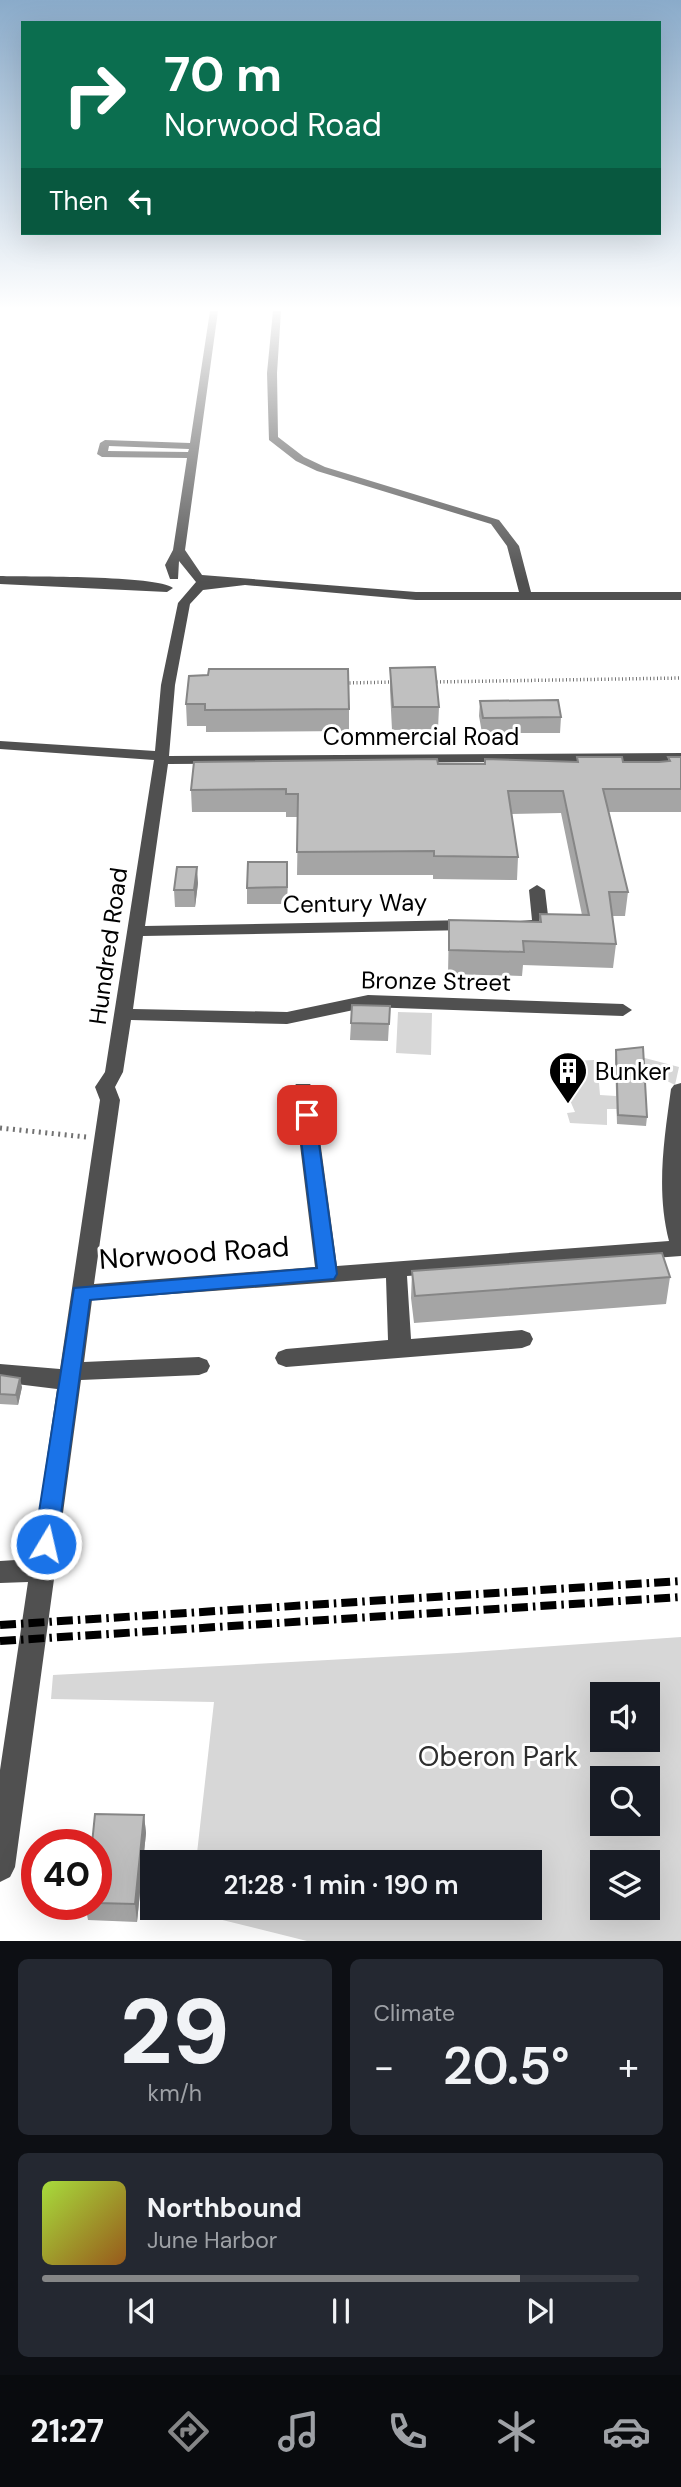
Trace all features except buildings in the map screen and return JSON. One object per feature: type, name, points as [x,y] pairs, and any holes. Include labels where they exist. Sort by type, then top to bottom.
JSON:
[{"type":"street","name":"Hundred Road","points":[[81,1293],[110,1100],[105,1087],[114,1072],[184,585],[171,565],[179,550],[202,402]]},
{"type":"street","points":[[272,402],[273,438],[300,459],[321,469],[495,522],[507,531],[513,542],[526,597]]},
{"type":"street","points":[[105,443],[195,451],[102,454],[105,443]]},
{"type":"street","points":[[179,550],[184,585]]},
{"type":"street","points":[[0,580],[184,585],[245,581],[416,596],[681,596]]},
{"type":"street","name":"Commercial Road","points":[[0,745],[161,758],[681,757]]},
{"type":"street","points":[[514,925],[541,924],[537,890]]},
{"type":"street","name":"Century Way","points":[[135,931],[486,925]]},
{"type":"street","name":"Bronze Street","points":[[123,1014],[287,1018],[368,1001],[623,1010]]},
{"type":"street","points":[[303,1088],[327,1274]]},
{"type":"street","points":[[681,1089],[671,1154],[676,1231],[681,1247]]},
{"type":"street","name":"Norwood Road","points":[[0,1867],[81,1293],[681,1247]]},
{"type":"street","points":[[396,1269],[400,1348]]},
{"type":"street","points":[[286,1358],[522,1339]]},
{"type":"street","points":[[0,1373],[70,1376],[199,1366]]},
{"type":"street","points":[[0,1572],[42,1570]]},
{"type":"path","points":[[427,682],[681,678]]},
{"type":"path","points":[[345,683],[399,682]]},
{"type":"path","points":[[0,1128],[104,1139]]},
{"type":"green space","points":[[398,1012],[432,1013],[431,1055],[396,1053]]},
{"type":"green space","points":[[641,1057],[679,1067],[675,1085],[641,1068],[645,1067]]},
{"type":"green space","points":[[594,1060],[600,1095],[616,1096],[617,1109],[607,1109],[607,1125],[570,1123],[567,1113],[575,1112],[569,1098],[562,1098],[551,1062]]},
{"type":"green space","name":"Oberon Park","points":[[681,1637],[681,1941],[307,1941],[222,1920],[542,1920],[542,1850],[197,1850],[214,1702],[51,1699],[53,1675],[457,1653]]},
{"type":"railway","points":[[0,1625],[681,1581]]},
{"type":"railway","points":[[0,1641],[681,1597]]},
{"type":"place","name":"Bunker","points":[[568,1105]]},
{"type":"route","points":[[46,1544],[81,1293],[327,1274],[307,1115]]}]
